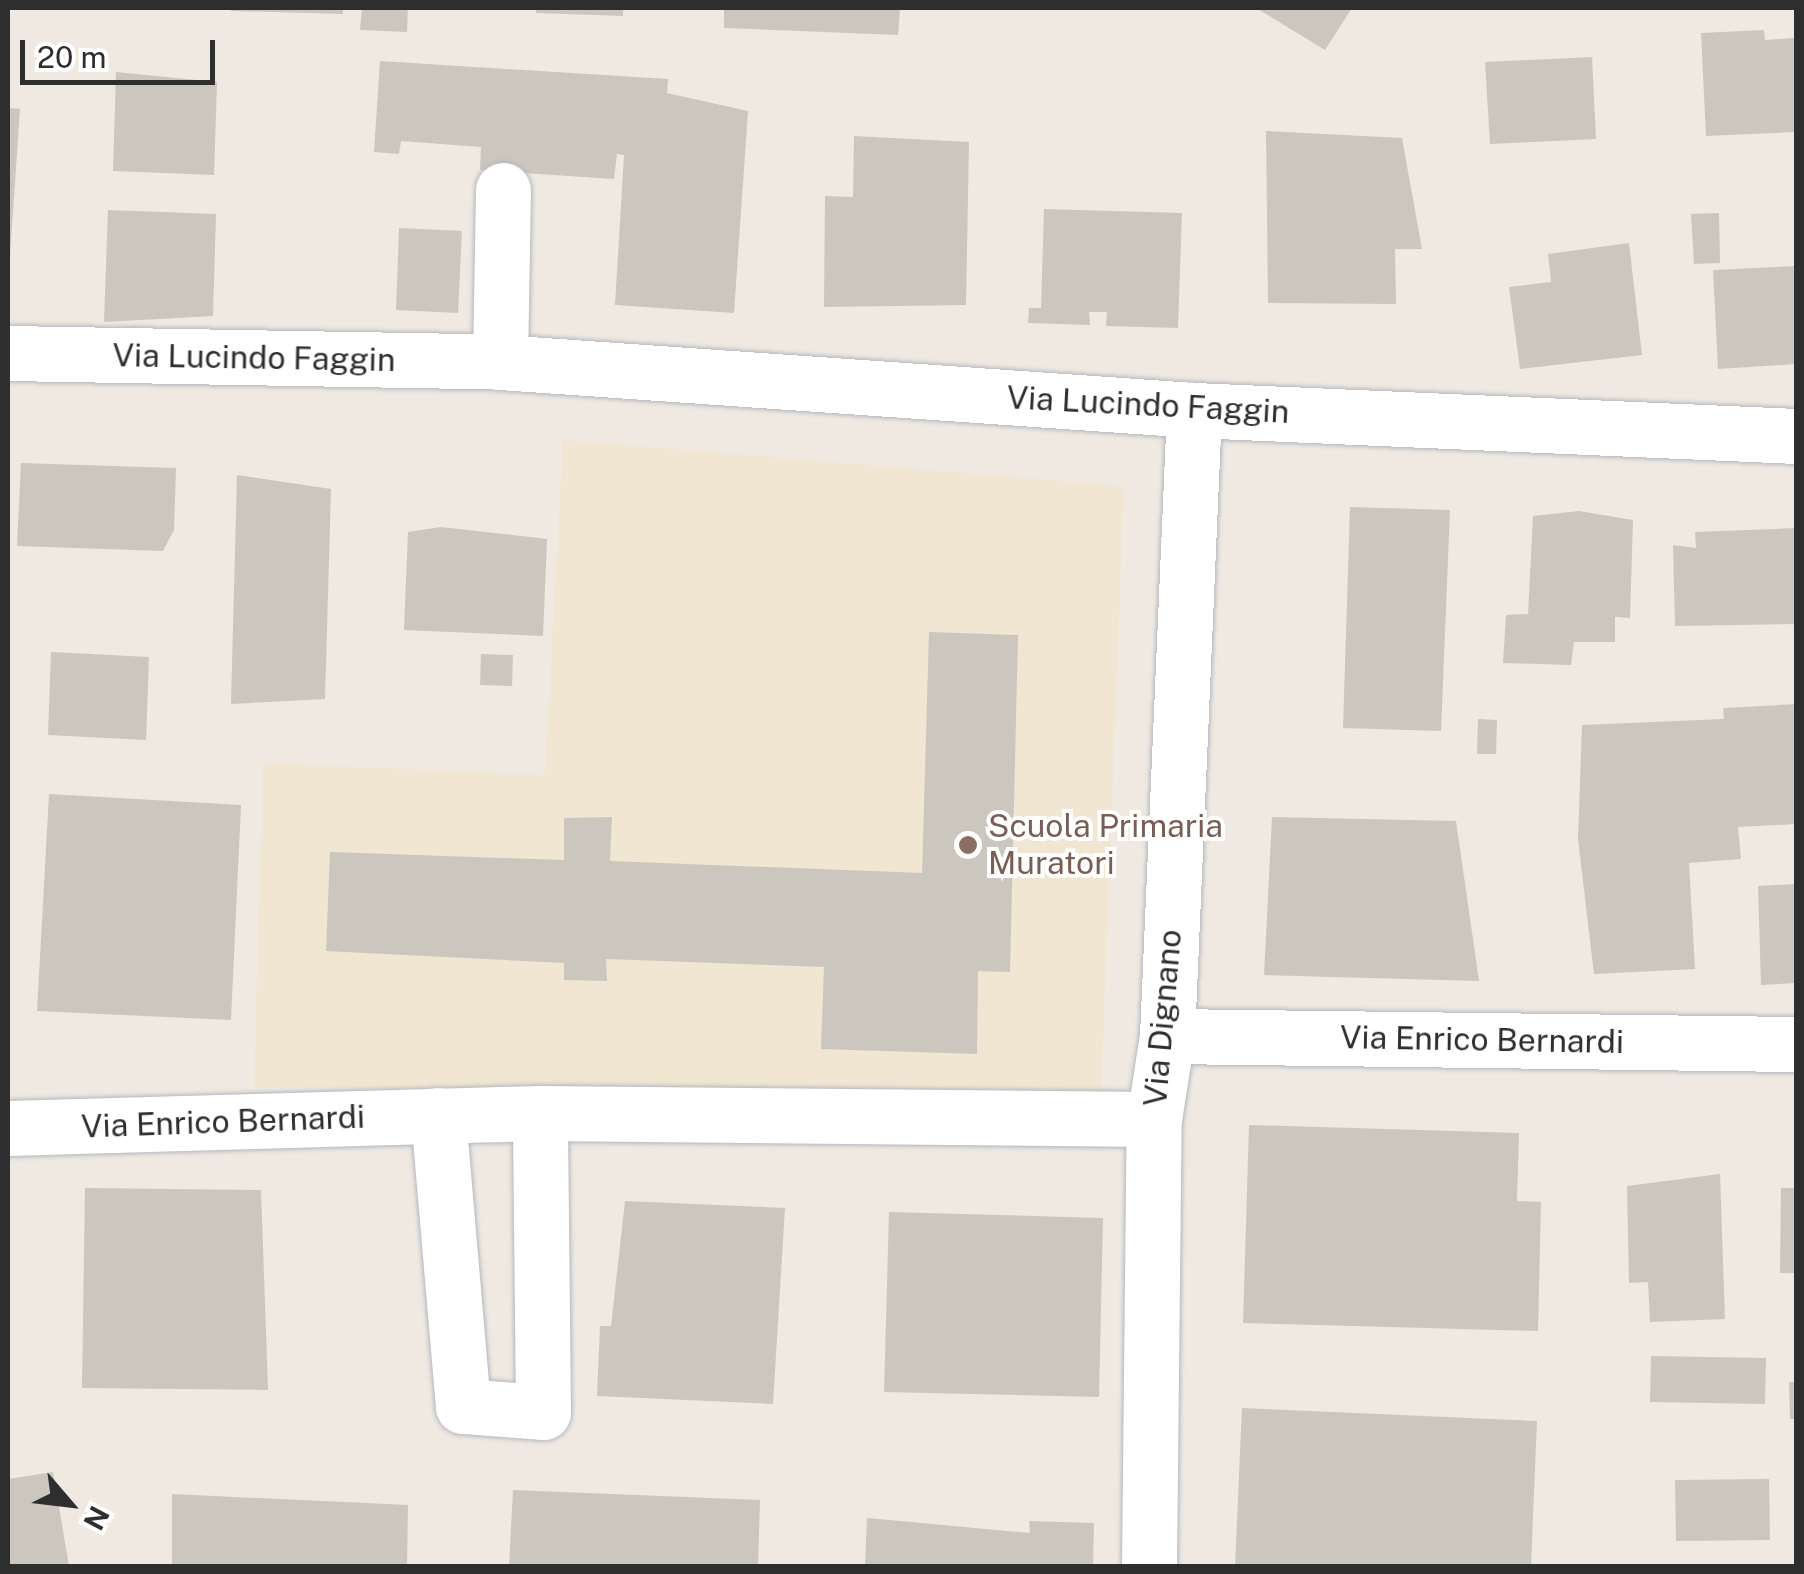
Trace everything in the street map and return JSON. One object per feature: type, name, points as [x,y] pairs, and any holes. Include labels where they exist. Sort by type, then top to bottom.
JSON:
[{"type":"street","points":[[500,362],[504,190]]},
{"type":"street","name":"Via Lucindo Faggin","points":[[8,353],[500,362],[1194,410],[1796,436]]},
{"type":"street","name":"Via Dignano","points":[[1148,1566],[1154,1119],[1166,1036],[1194,410]]},
{"type":"street","name":"Via Enrico Bernardi","points":[[1166,1036],[1796,1044]]},
{"type":"street","points":[[438,1115],[463,1406],[543,1412],[540,1113]]},
{"type":"street","name":"Via Enrico Bernardi","points":[[8,1128],[540,1113],[1154,1119]]},
{"type":"shaded area","points":[[563,440],[1124,486],[1101,1094],[254,1087],[263,763],[545,775]]},
{"type":"building","points":[[343,8],[343,14],[231,11]]},
{"type":"building","points":[[362,8],[408,8],[407,32],[360,30]]},
{"type":"building","points":[[536,8],[623,8],[623,16],[536,13]]},
{"type":"building","points":[[724,8],[900,8],[898,35],[724,28]]},
{"type":"building","points":[[1256,8],[1352,8],[1325,50]]},
{"type":"building","points":[[1764,30],[1765,40],[1796,38],[1796,132],[1706,136],[1701,33]]},
{"type":"building","points":[[1592,57],[1596,139],[1490,144],[1485,62]]},
{"type":"building","points":[[380,61],[668,79],[667,93],[748,111],[734,313],[615,305],[624,155],[617,154],[614,179],[480,170],[481,147],[401,141],[399,154],[374,152]]},
{"type":"building","points":[[116,72],[217,82],[214,175],[113,171]]},
{"type":"building","points":[[8,108],[20,109],[8,286]]},
{"type":"building","points":[[1266,131],[1402,138],[1422,249],[1395,249],[1396,304],[1268,303]]},
{"type":"building","points":[[854,136],[969,142],[966,305],[824,307],[825,196],[853,197]]},
{"type":"building","points":[[1044,209],[1182,213],[1178,328],[1106,326],[1107,312],[1089,312],[1090,325],[1028,323],[1029,308],[1041,308]]},
{"type":"building","points":[[108,210],[216,214],[213,316],[104,322]]},
{"type":"building","points":[[1719,213],[1720,263],[1694,264],[1691,214]]},
{"type":"building","points":[[399,228],[462,231],[458,313],[396,310]]},
{"type":"building","points":[[1629,243],[1642,355],[1520,369],[1509,287],[1551,282],[1548,254]]},
{"type":"building","points":[[1796,266],[1796,364],[1718,369],[1713,270]]},
{"type":"building","points":[[21,463],[176,468],[174,530],[163,551],[17,546]]},
{"type":"building","points":[[237,475],[331,489],[325,699],[231,704]]},
{"type":"building","points":[[1350,507],[1450,510],[1441,731],[1343,728]]},
{"type":"building","points":[[1579,511],[1633,520],[1630,618],[1615,617],[1615,642],[1574,642],[1571,665],[1503,663],[1506,615],[1528,614],[1533,516]]},
{"type":"building","points":[[441,527],[547,539],[543,636],[404,630],[408,532]]},
{"type":"building","points":[[1796,528],[1796,624],[1675,626],[1673,545],[1696,548],[1695,532]]},
{"type":"building","name":"Scuola Primaria Muratori","points":[[929,632],[1018,635],[1010,972],[978,971],[977,1054],[821,1049],[824,967],[606,959],[607,981],[564,980],[564,963],[326,951],[330,852],[564,860],[564,818],[612,817],[610,861],[922,873]]},
{"type":"building","points":[[51,652],[149,657],[146,740],[48,735]]},
{"type":"building","points":[[481,654],[513,655],[512,686],[480,685]]},
{"type":"building","points":[[1796,704],[1796,824],[1738,827],[1741,859],[1689,863],[1695,969],[1594,974],[1578,839],[1582,725],[1724,719],[1723,708]]},
{"type":"building","points":[[1478,719],[1497,720],[1496,754],[1477,754]]},
{"type":"building","points":[[49,794],[241,805],[231,1020],[37,1011]]},
{"type":"building","points":[[1272,817],[1456,821],[1479,981],[1264,975]]},
{"type":"building","points":[[1796,884],[1796,983],[1761,985],[1758,886]]},
{"type":"building","points":[[1249,1125],[1519,1133],[1517,1201],[1541,1202],[1538,1331],[1243,1323]]},
{"type":"building","points":[[1720,1174],[1725,1319],[1650,1322],[1648,1282],[1629,1283],[1627,1186]]},
{"type":"building","points":[[85,1188],[261,1190],[268,1390],[82,1388]]},
{"type":"building","points":[[1781,1188],[1796,1188],[1796,1273],[1780,1273]]},
{"type":"building","points":[[625,1201],[785,1208],[773,1404],[597,1396],[600,1326],[611,1326]]},
{"type":"building","points":[[889,1212],[1103,1218],[1099,1397],[884,1392]]},
{"type":"building","points":[[1651,1356],[1766,1358],[1765,1404],[1650,1402]]},
{"type":"building","points":[[1789,1382],[1796,1382],[1796,1419],[1790,1419]]},
{"type":"building","points":[[1242,1408],[1537,1421],[1531,1566],[1235,1566]]},
{"type":"building","points":[[53,1472],[69,1566],[8,1566],[8,1479]]},
{"type":"building","points":[[1769,1479],[1770,1540],[1676,1541],[1675,1480]]},
{"type":"building","points":[[513,1490],[760,1500],[758,1566],[509,1566]]},
{"type":"building","points":[[172,1494],[408,1505],[407,1566],[172,1566]]},
{"type":"building","points":[[867,1518],[1030,1533],[1029,1521],[1094,1523],[1093,1566],[865,1566]]},
{"type":"place","name":"Scuola Primaria Muratori","points":[[968,845]]}]
